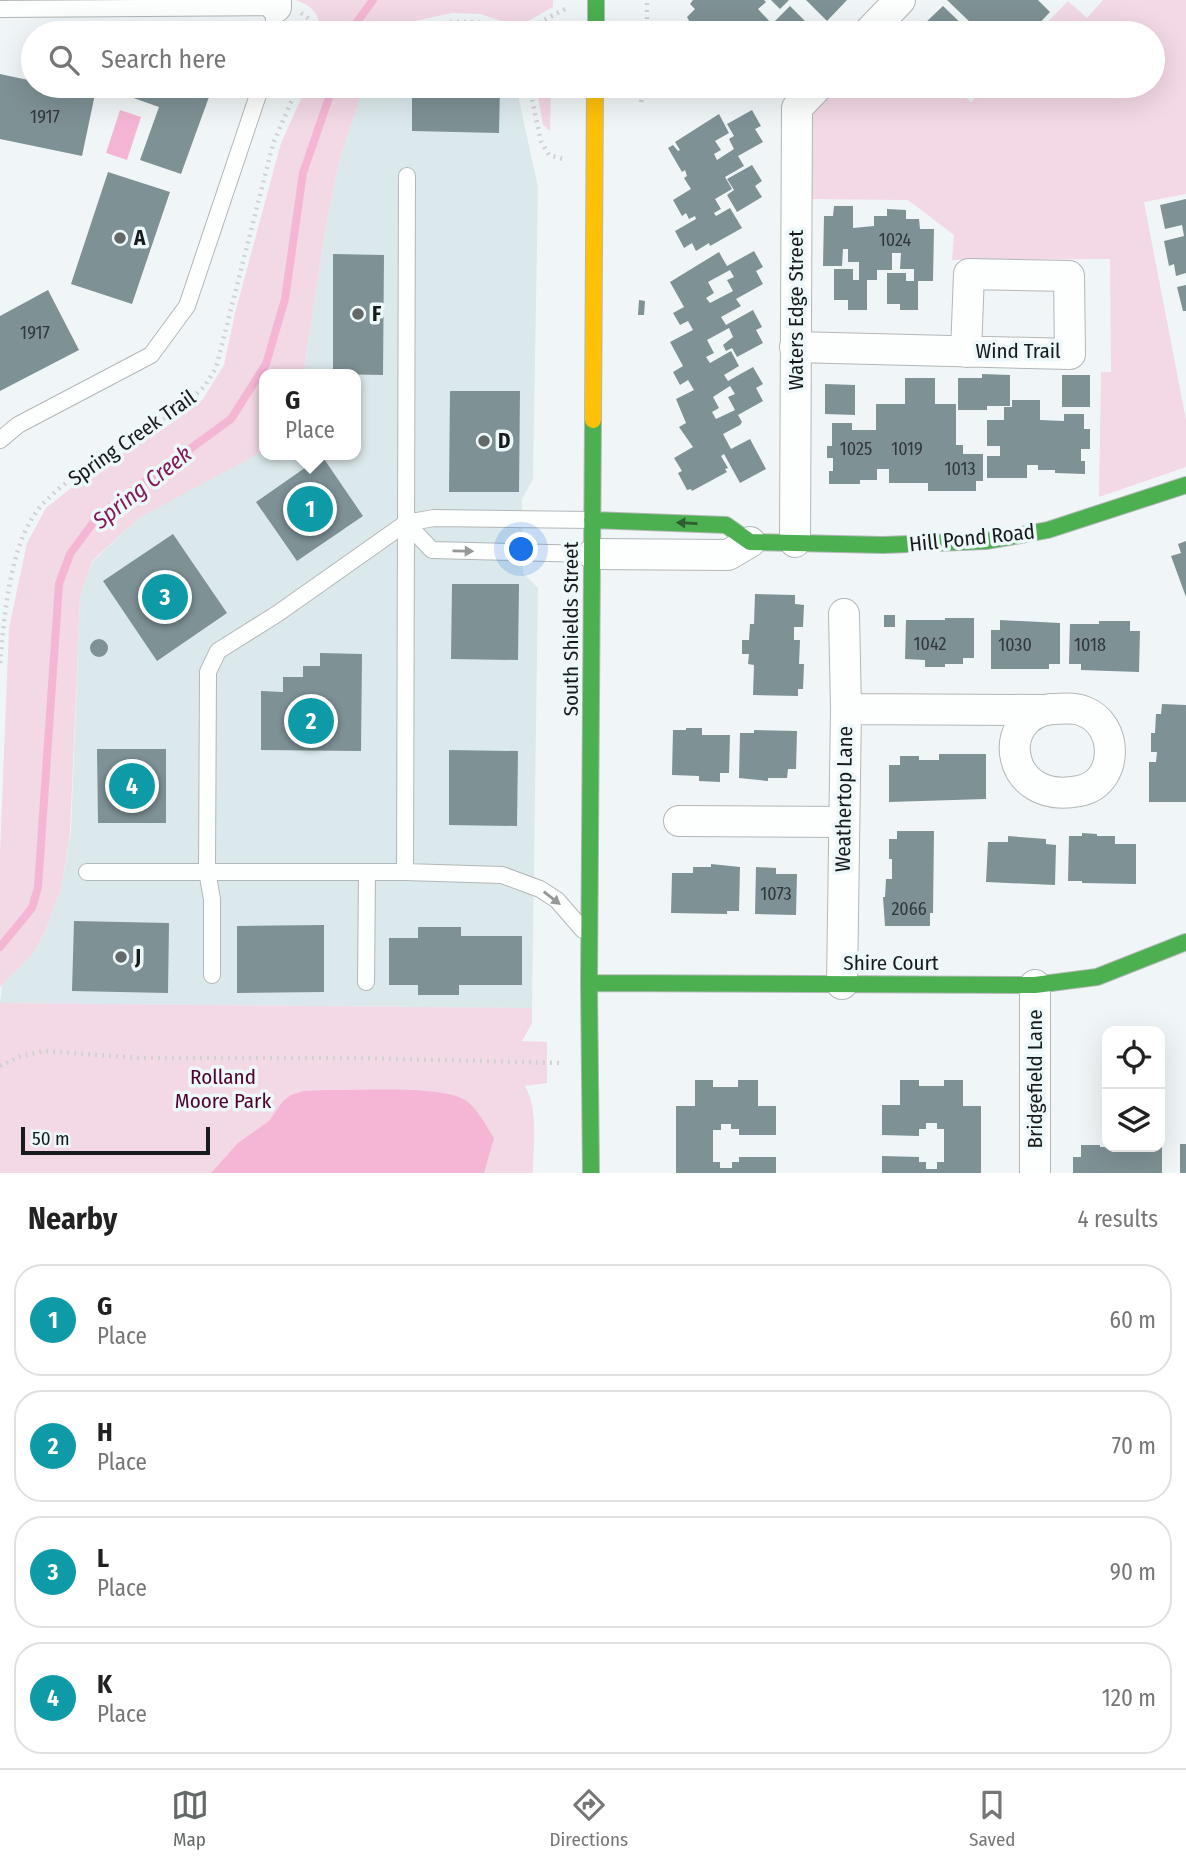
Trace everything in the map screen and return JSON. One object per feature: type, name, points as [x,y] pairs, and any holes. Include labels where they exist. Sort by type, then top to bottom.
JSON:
[{"type":"street","points":[[596,0],[596,21]]},
{"type":"street","points":[[880,21],[900,0]]},
{"type":"street","name":"South Shields Street","points":[[591,1173],[589,983],[595,98]]},
{"type":"street","name":"Waters Edge Street","points":[[795,542],[797,108],[807,98]]},
{"type":"street","name":"Wind Trail","points":[[795,347],[966,352]]},
{"type":"street","name":"Hill Pond Road","points":[[593,554],[728,555],[750,542],[883,545],[987,541],[1048,530],[1186,485]]},
{"type":"street","points":[[592,520],[726,525],[750,542]]},
{"type":"street","name":"Weathertop Lane","points":[[842,984],[846,709],[844,614]]},
{"type":"street","points":[[846,709],[1041,710]]},
{"type":"street","points":[[679,821],[844,822]]},
{"type":"street","name":"Shire Court","points":[[589,983],[1035,985],[1097,977],[1186,942]]},
{"type":"street","name":"Bridgefield Lane","points":[[1035,985],[1035,1173]]},
{"type":"lane","points":[[0,9],[275,13]]},
{"type":"lane","points":[[0,440],[18,425],[151,355],[187,306],[257,98]]},
{"type":"lane","points":[[405,872],[407,176]]},
{"type":"lane","points":[[212,975],[212,899],[208,871],[208,672],[218,650],[277,614],[406,523],[434,518],[592,520]]},
{"type":"lane","points":[[406,523],[432,550],[593,554]]},
{"type":"lane","points":[[87,872],[405,872],[502,875],[540,889],[557,900],[590,938]]},
{"type":"lane","points":[[366,982],[367,873]]},
{"type":"path","points":[[647,21],[648,0]]},
{"type":"path","points":[[543,21],[549,18]]},
{"type":"path","name":"Spring Creek Trail","points":[[0,663],[5,611],[18,549],[32,518],[54,493],[71,479],[182,407],[204,387],[216,368],[273,144],[293,98]]},
{"type":"path","points":[[532,98],[541,141],[549,155],[554,156]]},
{"type":"path","points":[[641,102],[642,98]]},
{"type":"path","points":[[0,1066],[21,1056],[45,1051],[140,1058],[359,1058],[590,1064]]},
{"type":"shaded area","points":[[360,98],[519,98],[538,187],[533,479],[522,499],[523,573],[538,588],[532,1008],[0,1003],[2,983],[32,955],[45,932],[61,889],[71,831],[80,597],[93,561],[139,518],[259,451],[259,460],[361,460],[361,369],[304,369],[327,220],[340,158]]},
{"type":"shaded area","points":[[120,110],[141,117],[127,160],[106,153]]},
{"type":"shaded area","points":[[379,1089],[457,1096],[468,1102],[479,1114],[494,1138],[484,1173],[211,1173],[238,1143],[269,1121],[283,1101],[291,1095],[304,1091]]},
{"type":"green space","points":[[295,0],[553,0],[553,7],[528,21],[501,21],[481,14],[452,13],[414,21],[319,21],[307,5]]},
{"type":"green space","points":[[1103,0],[1186,0],[1186,194],[1144,202],[1186,420],[1186,467],[1099,497],[1101,372],[1111,372],[1110,259],[952,260],[954,235],[908,200],[810,199],[811,108],[821,98],[966,98],[971,102],[975,98],[1165,98],[1165,21],[1049,21],[1068,1],[1087,18]]},
{"type":"green space","points":[[302,98],[360,98],[340,158],[327,220],[304,369],[259,369],[259,453],[139,518],[93,560],[80,597],[70,834],[61,889],[45,932],[32,955],[0,987],[0,853],[9,628],[27,543],[46,508],[90,473],[175,421],[203,399],[224,365],[235,313],[281,143]]},
{"type":"green space","points":[[538,98],[551,98],[550,131],[543,125]]},
{"type":"green space","name":"Rolland Moore Park","points":[[0,1003],[532,1008],[532,1023],[522,1041],[547,1042],[547,1083],[525,1086],[534,1117],[533,1173],[0,1173]]},
{"type":"building","points":[[693,0],[764,0],[766,2],[758,9],[769,21],[689,21],[687,17],[695,9],[690,4]]},
{"type":"building","points":[[771,0],[789,0],[780,9]]},
{"type":"building","points":[[806,0],[847,0],[827,21]]},
{"type":"building","points":[[947,0],[1038,0],[1050,12],[1042,21],[969,21]]},
{"type":"building","points":[[790,6],[805,21],[775,21]]},
{"type":"building","points":[[943,6],[959,21],[927,21]]},
{"type":"building","points":[[0,74],[21,78],[21,98],[94,98],[82,156],[0,139]]},
{"type":"building","points":[[133,98],[209,98],[181,174],[140,160],[159,107]]},
{"type":"building","points":[[412,98],[500,98],[499,133],[412,131]]},
{"type":"building","points":[[752,110],[761,126],[755,129],[763,142],[738,156],[744,166],[725,177],[732,189],[715,199],[721,209],[714,213],[716,216],[730,208],[742,228],[696,251],[692,243],[684,248],[675,231],[696,219],[695,216],[689,219],[686,213],[682,216],[673,200],[691,189],[684,178],[687,176],[685,170],[682,172],[668,148],[673,145],[680,150],[675,142],[719,114],[729,133],[715,141],[721,150],[714,154],[717,160],[734,149],[729,139],[734,136],[727,124]]},
{"type":"building","points":[[752,165],[762,181],[755,186],[762,197],[737,212],[727,195],[734,190],[727,179]]},
{"type":"building","name":"A","points":[[108,172],[170,192],[132,304],[71,284]]},
{"type":"building","points":[[1186,199],[1186,273],[1176,276],[1174,264],[1169,266],[1164,241],[1184,236],[1182,225],[1165,229],[1160,205]]},
{"type":"building","points":[[834,206],[853,206],[853,228],[874,226],[874,216],[887,216],[887,209],[906,210],[906,219],[919,219],[920,229],[934,229],[933,281],[918,281],[918,310],[900,310],[900,304],[887,304],[887,273],[906,273],[906,281],[914,281],[914,269],[900,269],[901,253],[892,253],[892,270],[877,270],[877,280],[867,280],[867,310],[848,310],[848,300],[834,300],[834,269],[853,269],[853,280],[859,280],[859,262],[848,262],[848,249],[843,249],[842,266],[823,266],[824,216],[833,216]]},
{"type":"building","points":[[754,251],[763,267],[756,271],[763,284],[736,299],[741,306],[721,317],[726,325],[753,310],[762,327],[756,330],[763,343],[737,357],[732,348],[726,351],[723,345],[733,337],[729,328],[707,340],[714,353],[706,357],[710,363],[731,351],[739,366],[724,375],[728,381],[753,367],[763,384],[756,388],[763,401],[738,415],[742,422],[740,425],[723,434],[731,449],[750,439],[766,469],[740,483],[724,454],[721,456],[728,468],[725,469],[727,472],[692,491],[687,490],[678,473],[682,471],[674,458],[693,447],[679,427],[686,423],[676,399],[694,390],[688,380],[680,385],[673,372],[683,366],[670,342],[693,330],[688,321],[680,325],[673,313],[684,307],[670,282],[719,252],[727,266]],"holes":[[[730,270],[734,277],[727,280],[733,291],[710,303],[706,298],[714,293],[708,282]],[[730,386],[735,394],[728,397],[735,410],[716,419],[712,412],[719,408],[713,397]]]},
{"type":"building","name":"F","points":[[333,254],[384,255],[383,375],[361,375],[361,369],[333,369]]},
{"type":"building","points":[[1186,285],[1186,311],[1183,311],[1177,287]]},
{"type":"building","points":[[48,290],[79,350],[0,391],[0,316]]},
{"type":"building","points":[[639,300],[645,301],[644,315],[638,315]]},
{"type":"building","points":[[982,374],[1010,375],[1010,406],[987,406],[987,410],[958,410],[958,378],[982,378]]},
{"type":"building","points":[[1062,375],[1090,375],[1090,407],[1062,407]]},
{"type":"building","points":[[905,378],[935,378],[935,404],[956,404],[956,445],[963,445],[963,454],[983,454],[983,481],[976,481],[976,491],[928,491],[928,483],[889,483],[889,469],[877,469],[877,480],[860,480],[860,484],[829,484],[833,458],[827,458],[827,446],[832,446],[832,423],[852,423],[852,430],[876,430],[876,404],[905,404]]},
{"type":"building","points":[[825,384],[855,385],[855,415],[825,414]]},
{"type":"building","name":"D","points":[[450,391],[520,391],[519,492],[449,492]]},
{"type":"building","points":[[1012,400],[1040,400],[1040,420],[1064,421],[1064,414],[1084,414],[1084,429],[1090,429],[1090,449],[1081,449],[1085,474],[1055,473],[1055,470],[1038,470],[1038,465],[1027,465],[1027,478],[987,478],[987,456],[1000,456],[1000,446],[987,446],[987,420],[1004,420],[1004,407],[1012,407]]},
{"type":"building","points":[[316,460],[325,460],[363,516],[297,561],[256,502]]},
{"type":"building","points":[[173,534],[227,613],[157,661],[103,581]]},
{"type":"building","points":[[1186,541],[1186,597],[1171,556],[1181,553],[1178,544]]},
{"type":"building","points":[[452,584],[519,584],[518,660],[451,659]]},
{"type":"building","points":[[755,594],[795,595],[795,604],[804,605],[803,627],[794,627],[794,640],[800,640],[799,664],[804,664],[803,689],[798,689],[798,696],[753,695],[754,665],[748,664],[749,654],[742,654],[742,640],[749,640],[750,624],[754,624]]},
{"type":"building","points":[[884,615],[895,615],[895,627],[884,627]]},
{"type":"building","points":[[974,618],[974,658],[963,658],[963,664],[945,664],[945,667],[925,667],[925,660],[905,659],[906,620]]},
{"type":"building","points":[[1000,620],[1060,623],[1060,664],[1049,664],[1049,669],[991,669],[991,630],[1000,630]]},
{"type":"building","points":[[1099,621],[1130,621],[1130,631],[1140,631],[1139,672],[1081,670],[1081,664],[1069,664],[1070,624],[1099,624]]},
{"type":"building","points":[[99,639],[105,642],[108,648],[105,654],[99,657],[93,654],[90,648],[93,642]]},
{"type":"building","points":[[320,653],[362,654],[361,751],[261,750],[261,691],[283,692],[283,677],[303,677],[303,666],[320,666]]},
{"type":"building","points":[[1162,704],[1186,705],[1186,802],[1149,802],[1149,762],[1156,762],[1157,752],[1151,752],[1151,733],[1155,733],[1156,714],[1161,714]]},
{"type":"building","points":[[702,728],[702,735],[730,735],[729,773],[720,773],[720,782],[699,781],[699,776],[672,775],[673,730]]},
{"type":"building","points":[[754,730],[797,731],[796,769],[788,769],[787,778],[768,778],[768,781],[739,778],[740,733],[754,733]]},
{"type":"building","points":[[97,749],[166,749],[166,823],[98,823]]},
{"type":"building","points":[[449,750],[518,751],[517,826],[449,825]]},
{"type":"building","points":[[939,754],[986,754],[986,799],[889,802],[889,765],[900,765],[900,756],[939,760]]},
{"type":"building","points":[[897,831],[934,831],[933,913],[930,913],[930,926],[885,926],[883,897],[886,879],[892,879],[889,839],[897,839]]},
{"type":"building","points":[[1082,833],[1115,836],[1115,844],[1136,844],[1136,884],[1068,881],[1069,836],[1082,836]]},
{"type":"building","points":[[1008,836],[1046,839],[1046,844],[1056,845],[1055,885],[986,882],[988,842],[1008,842]]},
{"type":"building","points":[[711,864],[740,867],[739,911],[727,911],[727,914],[671,913],[672,873],[693,873],[693,867],[711,867]]},
{"type":"building","points":[[756,867],[776,868],[776,874],[797,874],[796,915],[755,914]]},
{"type":"building","name":"J","points":[[74,921],[169,923],[168,993],[72,991]]},
{"type":"building","points":[[324,925],[324,992],[237,993],[237,926]]},
{"type":"building","points":[[418,927],[461,927],[461,936],[522,936],[522,985],[459,985],[459,995],[418,995],[418,985],[389,985],[389,938],[418,938]]},
{"type":"building","points":[[695,1080],[713,1080],[713,1087],[738,1087],[738,1080],[758,1080],[758,1106],[776,1106],[776,1135],[739,1135],[739,1129],[731,1129],[731,1124],[721,1124],[721,1130],[713,1130],[713,1162],[720,1162],[720,1168],[732,1168],[732,1162],[739,1162],[739,1157],[776,1157],[776,1173],[676,1173],[676,1106],[695,1106]]},
{"type":"building","points":[[900,1080],[919,1080],[919,1086],[944,1086],[944,1080],[963,1080],[963,1106],[981,1106],[981,1173],[882,1173],[882,1156],[919,1157],[919,1162],[926,1162],[926,1169],[937,1169],[937,1162],[944,1162],[944,1129],[937,1129],[937,1123],[926,1123],[926,1129],[919,1129],[919,1136],[882,1135],[882,1105],[900,1105]]},
{"type":"building","points":[[1180,1144],[1186,1144],[1186,1173],[1180,1173]]},
{"type":"building","points":[[1081,1145],[1100,1145],[1102,1152],[1162,1152],[1162,1173],[1073,1173],[1073,1157],[1081,1157]]},
{"type":"waterway","name":"Spring Creek","points":[[358,21],[373,0]]},
{"type":"waterway","name":"Spring Creek","points":[[263,369],[285,299],[303,173],[329,98]]},
{"type":"waterway","name":"Spring Creek","points":[[0,947],[32,908],[38,887],[59,584],[70,554],[98,516],[231,419],[259,375]]},
{"type":"traffic: fast","points":[[596,0],[596,21]]},
{"type":"traffic: fast","points":[[591,1173],[589,983],[593,420]]},
{"type":"traffic: fast","points":[[592,520],[726,525],[750,542],[883,545],[987,541],[1048,530],[1186,485]]},
{"type":"traffic: fast","points":[[589,983],[1035,985],[1097,977],[1186,942]]},
{"type":"traffic: slow","points":[[593,420],[595,98]]},
{"type":"place","name":"A","points":[[120,238]]},
{"type":"place","name":"F","points":[[358,314]]},
{"type":"place","name":"D","points":[[484,441]]},
{"type":"place","name":"G","points":[[310,509]]},
{"type":"place","name":"L","points":[[165,597]]},
{"type":"place","name":"H","points":[[311,721]]},
{"type":"place","name":"K","points":[[132,786]]},
{"type":"place","name":"J","points":[[121,957]]}]
